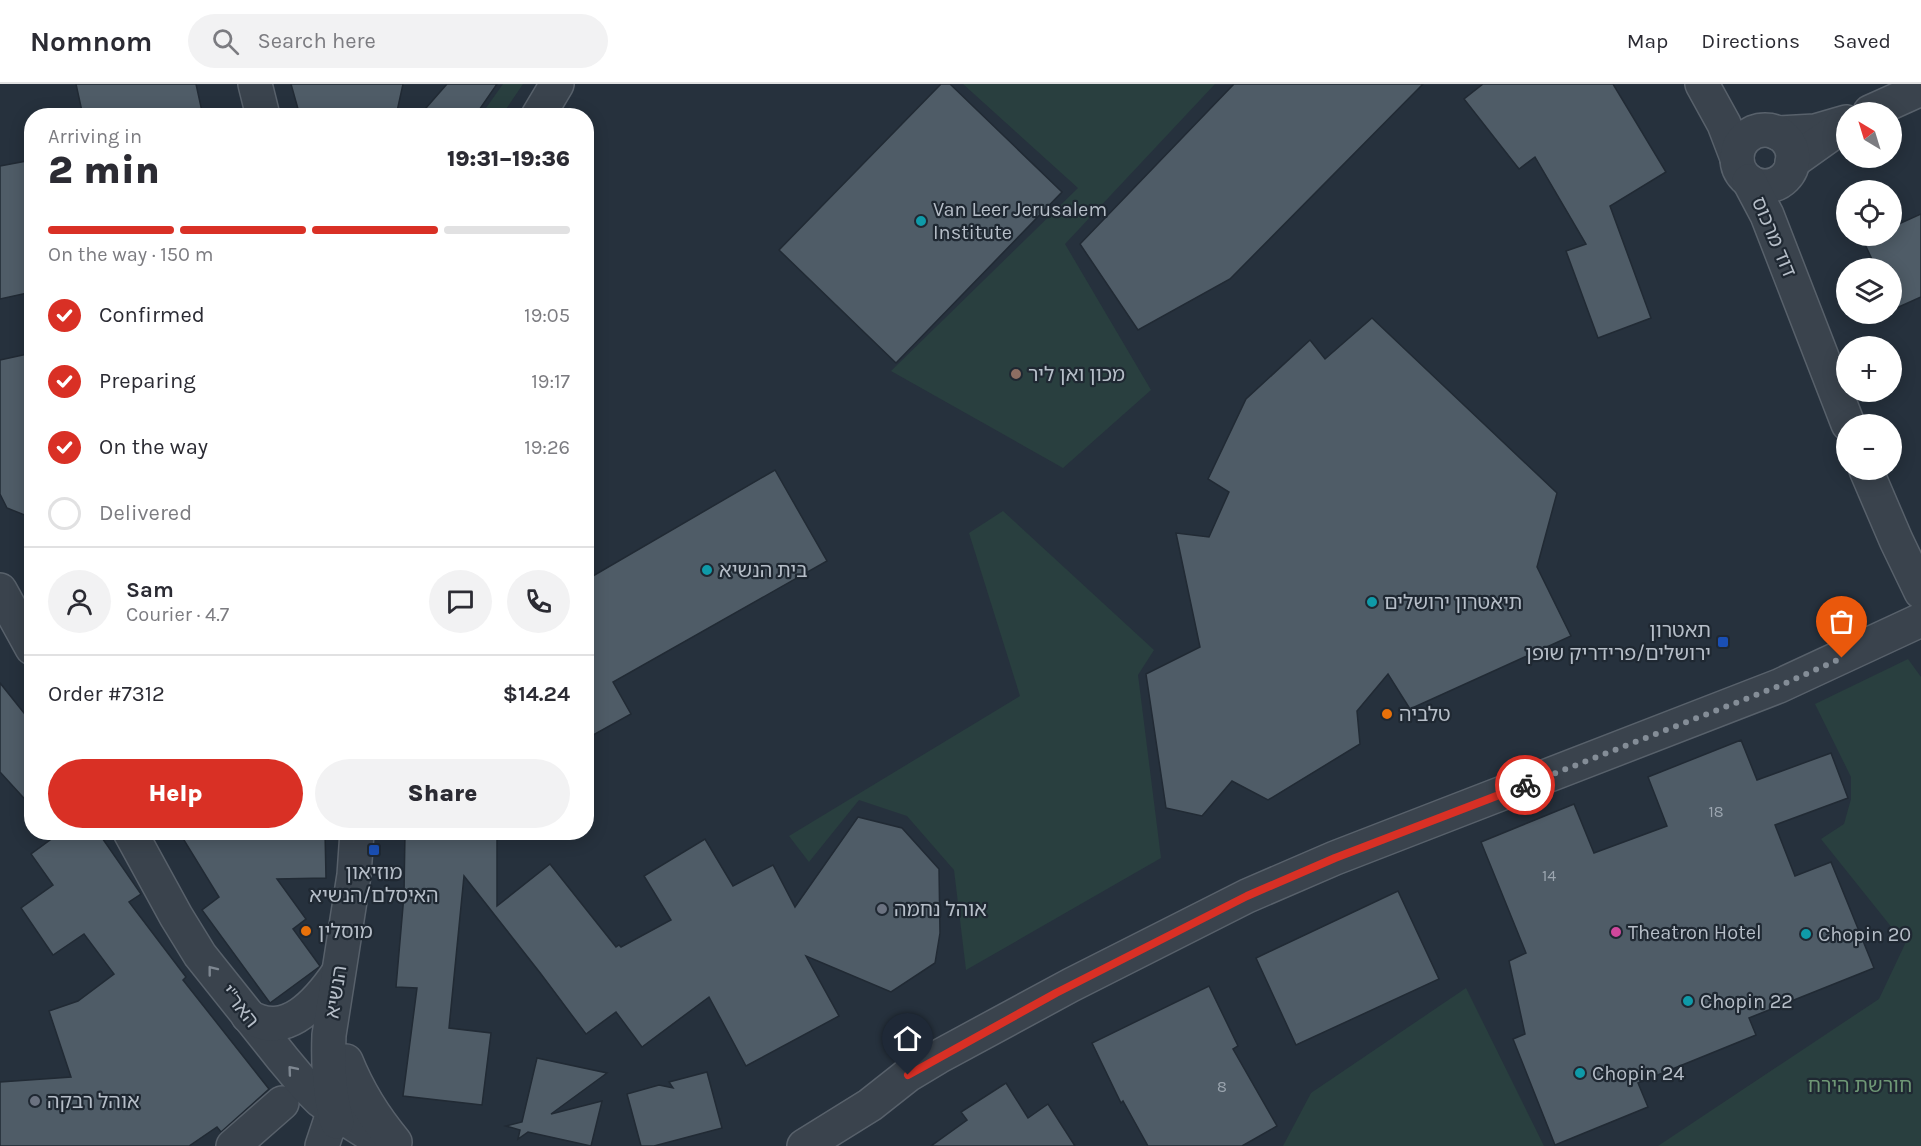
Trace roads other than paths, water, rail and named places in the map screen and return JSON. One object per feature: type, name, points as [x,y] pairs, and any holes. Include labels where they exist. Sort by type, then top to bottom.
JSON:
[{"type":"street","points":[[255,84],[261,108]]},
{"type":"street","points":[[543,108],[557,84]]},
{"type":"street","name":"דוד מרכוס","points":[[1703,84],[1728,106],[1773,131]]},
{"type":"street","name":"דוד מרכוס","points":[[1703,84],[1724,124],[1743,170],[1767,215],[1844,414]]},
{"type":"street","points":[[1892,102],[1921,89]]},
{"type":"street","points":[[1836,126],[1815,131],[1758,130],[1742,140],[1738,149],[1743,170],[1756,184],[1772,184],[1780,181],[1789,169],[1823,138],[1836,130]]},
{"type":"street","points":[[1773,131],[1785,138],[1790,147],[1789,169]]},
{"type":"street","name":"דוד מרכוס","points":[[1789,169],[1783,207],[1784,230],[1797,294]]},
{"type":"street","points":[[1870,480],[1921,592]]},
{"type":"street","points":[[0,590],[24,634]]},
{"type":"street","points":[[804,1146],[870,1105],[908,1075],[938,1057],[1062,989],[1247,896],[1335,858],[1779,686],[1921,620]]},
{"type":"street","name":"האר\"י","points":[[134,840],[200,955],[304,1084],[334,1110],[388,1146]]},
{"type":"street","name":"הנשיא","points":[[349,1146],[338,1125],[334,1110],[328,1052],[354,875],[356,840]]},
{"type":"street","name":"הנשיא","points":[[334,1110],[346,1061],[356,980],[358,938],[354,875]]},
{"type":"street","points":[[248,1016],[267,1023],[290,1020],[317,1000],[338,973]]},
{"type":"street","points":[[346,1061],[367,1105],[398,1146]]},
{"type":"street","points":[[233,1146],[282,1103]]},
{"type":"street","points":[[836,1146],[870,1105]]},
{"type":"street","points":[[322,1146],[334,1110]]},
{"type":"place","name":"Van Leer Jerusalem Institute","points":[[921,221]]},
{"type":"place","name":"מכון ואן ליר","points":[[1016,374]]},
{"type":"place","name":"בית הנשיא","points":[[707,570]]},
{"type":"place","name":"תיאטרון ירושלים","points":[[1372,602]]},
{"type":"place","name":"תאטרון ירושלים/פרידריק שופן","points":[[1723,642]]},
{"type":"place","name":"טלביה","points":[[1387,714]]},
{"type":"place","name":"מוזיאון האיסלם/הנשיא","points":[[374,850]]},
{"type":"place","name":"אוהל נחמה","points":[[882,909]]},
{"type":"place","name":"מוסלין","points":[[306,931]]},
{"type":"place","name":"Theatron Hotel","points":[[1616,932]]},
{"type":"place","name":"Chopin 20","points":[[1806,934]]},
{"type":"place","name":"Chopin 22","points":[[1688,1001]]},
{"type":"place","name":"Chopin 24","points":[[1580,1073]]},
{"type":"place","name":"אוהל רבקה","points":[[35,1101]]},
{"type":"park label","name":"חורשת הירח","points":[[1860,1085]]}]
